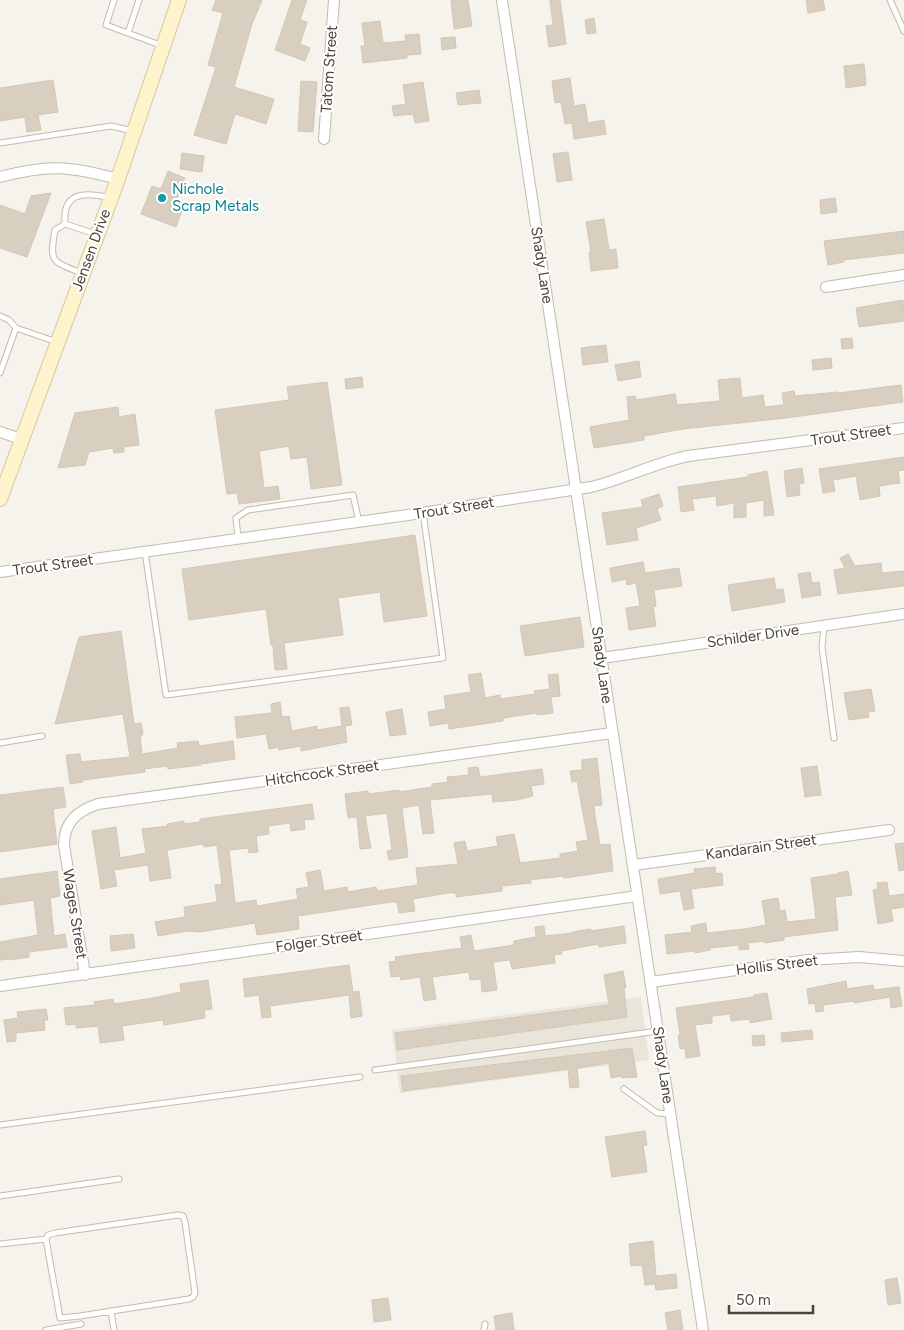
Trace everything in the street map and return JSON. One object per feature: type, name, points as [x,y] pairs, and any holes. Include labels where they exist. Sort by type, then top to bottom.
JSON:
[{"type":"main road","name":"Jensen Drive","points":[[0,499],[118,178],[179,0]]},
{"type":"street","name":"Tatom Street","points":[[324,139],[334,0]]},
{"type":"street","name":"Shady Lane","points":[[502,0],[703,1330]]},
{"type":"street","points":[[0,177],[24,170],[46,167],[76,169],[118,178]]},
{"type":"street","points":[[826,287],[904,276]]},
{"type":"street","name":"Trout Street","points":[[0,572],[359,522],[576,489],[604,484],[669,460],[688,456],[904,428]]},
{"type":"street","points":[[0,432],[21,439]]},
{"type":"street","name":"Schilder Drive","points":[[602,658],[904,614]]},
{"type":"street","name":"Hitchcock Street","points":[[65,853],[64,835],[71,820],[86,808],[98,804],[612,733]]},
{"type":"street","name":"Kandarain Street","points":[[634,865],[888,830]]},
{"type":"street","name":"Wages Street","points":[[65,853],[85,975]]},
{"type":"street","name":"Folger Street","points":[[0,986],[637,896]]},
{"type":"street","name":"Hollis Street","points":[[651,982],[808,960],[859,957],[904,961]]},
{"type":"lane","points":[[128,33],[139,0]]},
{"type":"lane","points":[[890,0],[904,31]]},
{"type":"lane","points":[[116,1],[106,25],[163,46]]},
{"type":"lane","points":[[130,6],[136,8]]},
{"type":"lane","points":[[0,143],[111,126],[134,132]]},
{"type":"lane","points":[[65,224],[64,212],[72,199],[80,195],[92,194],[110,198]]},
{"type":"lane","points":[[82,274],[59,264],[51,251],[55,230],[65,224],[97,234]]},
{"type":"lane","points":[[0,316],[9,320],[16,328],[57,342]]},
{"type":"lane","points":[[0,373],[16,328]]},
{"type":"lane","points":[[238,538],[236,518],[248,510],[353,495],[359,522]]},
{"type":"lane","points":[[144,552],[166,695],[443,658],[423,512]]},
{"type":"lane","points":[[824,626],[822,647],[834,738]]},
{"type":"lane","points":[[0,743],[42,736]]},
{"type":"lane","points":[[375,1070],[658,1031]]},
{"type":"lane","points":[[0,1125],[360,1077]]},
{"type":"lane","points":[[624,1089],[657,1113],[670,1114]]},
{"type":"lane","points":[[0,1196],[119,1179]]},
{"type":"lane","points":[[178,1215],[183,1216],[186,1222],[196,1293],[194,1297],[111,1312],[63,1318],[59,1315],[46,1239],[48,1235],[55,1232],[178,1215]]},
{"type":"lane","points":[[0,1244],[46,1239]]},
{"type":"lane","points":[[111,1312],[114,1330]]},
{"type":"lane","points":[[46,1330],[82,1327],[80,1316]]},
{"type":"shaded area","points":[[641,997],[649,1060],[400,1093],[392,1030]]},
{"type":"building","points":[[216,0],[262,0],[252,24],[234,87],[274,99],[266,124],[235,114],[226,144],[194,135],[216,67],[208,65],[223,13],[212,10]]},
{"type":"building","points":[[292,0],[307,0],[300,20],[307,22],[300,44],[310,48],[305,61],[275,50]]},
{"type":"building","points":[[451,0],[468,0],[472,26],[454,29]]},
{"type":"building","points":[[550,0],[560,0],[566,44],[549,47],[546,26],[553,25]]},
{"type":"building","points":[[806,0],[823,0],[825,10],[808,13]]},
{"type":"building","points":[[594,18],[596,33],[587,34],[585,20]]},
{"type":"building","points":[[380,21],[383,43],[406,41],[405,35],[419,34],[421,54],[407,55],[407,58],[363,63],[361,46],[365,46],[362,23]]},
{"type":"building","points":[[455,37],[456,48],[442,50],[441,38]]},
{"type":"building","points":[[864,64],[866,85],[846,88],[844,66]]},
{"type":"building","points":[[570,78],[574,106],[585,104],[588,123],[604,120],[606,134],[574,139],[572,123],[565,124],[561,102],[555,103],[552,81]]},
{"type":"building","points":[[53,80],[58,112],[38,115],[41,130],[27,132],[25,117],[0,121],[0,88]]},
{"type":"building","points":[[301,81],[317,82],[313,132],[298,131]]},
{"type":"building","points":[[423,82],[429,121],[415,123],[413,114],[394,116],[392,106],[406,104],[403,85]]},
{"type":"building","points":[[479,90],[481,103],[458,105],[456,93]]},
{"type":"building","points":[[568,152],[572,180],[557,182],[553,154]]},
{"type":"building","points":[[182,153],[204,156],[202,172],[180,169]]},
{"type":"building","name":"Nichole Scrap Metals","points":[[168,171],[185,178],[174,207],[182,210],[176,227],[141,214],[152,186],[161,189]]},
{"type":"building","points":[[51,193],[27,257],[0,248],[0,205],[25,214],[31,196]]},
{"type":"building","points":[[835,198],[837,212],[821,214],[820,200]]},
{"type":"building","points":[[604,219],[609,250],[616,249],[618,268],[591,271],[589,252],[591,252],[586,222]]},
{"type":"building","points":[[904,231],[904,253],[844,260],[844,262],[828,265],[824,241]]},
{"type":"building","points":[[903,300],[904,321],[859,327],[856,308]]},
{"type":"building","points":[[852,338],[853,348],[842,349],[841,339]]},
{"type":"building","points":[[606,345],[608,362],[583,365],[581,348]]},
{"type":"building","points":[[831,358],[832,368],[813,370],[812,360]]},
{"type":"building","points":[[639,361],[641,377],[618,381],[615,365]]},
{"type":"building","points":[[362,377],[363,387],[346,389],[345,379]]},
{"type":"building","points":[[740,378],[742,398],[763,395],[765,407],[784,405],[782,393],[794,391],[795,396],[901,385],[903,402],[786,418],[683,429],[644,436],[644,440],[594,448],[590,427],[629,420],[627,397],[635,396],[636,400],[675,394],[677,405],[720,401],[718,380]]},
{"type":"building","points":[[327,382],[342,485],[311,489],[307,457],[291,459],[289,446],[259,451],[264,488],[278,486],[280,499],[239,504],[237,493],[227,494],[215,410],[289,400],[287,387]]},
{"type":"building","points":[[118,407],[119,417],[135,414],[139,445],[124,447],[124,452],[114,453],[113,448],[89,452],[85,465],[58,468],[75,413]]},
{"type":"building","points":[[904,457],[904,470],[898,471],[900,483],[879,486],[880,496],[860,500],[856,476],[833,480],[835,491],[823,493],[819,469]]},
{"type":"building","points":[[802,468],[804,483],[799,484],[800,495],[787,497],[784,471]]},
{"type":"building","points":[[767,471],[774,515],[764,516],[764,500],[746,503],[746,517],[734,518],[734,503],[717,506],[716,496],[692,499],[694,510],[681,512],[678,487],[748,477],[748,475]]},
{"type":"building","points":[[659,494],[663,506],[657,509],[661,520],[636,528],[638,540],[607,545],[602,513],[643,507],[641,500]]},
{"type":"building","points":[[415,535],[427,616],[384,622],[380,592],[338,598],[343,635],[284,643],[287,669],[275,670],[273,645],[271,645],[266,609],[189,620],[182,569]]},
{"type":"building","points":[[848,554],[855,566],[881,563],[882,573],[904,571],[904,586],[838,594],[834,570],[845,568],[840,558]]},
{"type":"building","points":[[643,562],[645,573],[679,568],[682,586],[654,590],[656,606],[653,607],[656,626],[629,630],[626,608],[640,606],[636,583],[627,585],[626,579],[612,582],[610,568]]},
{"type":"building","points":[[810,572],[812,583],[819,582],[821,595],[802,598],[798,574]]},
{"type":"building","points":[[774,578],[776,590],[783,589],[785,602],[732,611],[728,585]]},
{"type":"building","points":[[580,617],[584,647],[525,656],[520,626]]},
{"type":"building","points":[[121,631],[134,724],[141,723],[143,735],[140,735],[142,754],[178,748],[177,743],[198,741],[199,746],[233,741],[235,759],[168,769],[167,766],[144,769],[145,772],[83,780],[83,782],[70,784],[66,755],[80,754],[81,762],[130,757],[123,714],[55,724],[79,637]]},
{"type":"building","points":[[481,673],[485,698],[500,695],[500,699],[535,694],[534,691],[550,689],[548,675],[558,674],[560,696],[551,697],[553,713],[537,715],[537,713],[503,718],[503,721],[449,729],[448,723],[430,726],[428,712],[446,709],[444,696],[471,692],[468,675]]},
{"type":"building","points":[[871,689],[875,711],[868,712],[869,717],[849,720],[844,693]]},
{"type":"building","points":[[280,702],[282,717],[289,716],[292,731],[317,726],[317,730],[342,726],[340,708],[349,707],[352,725],[345,726],[347,742],[301,751],[301,746],[279,750],[279,747],[269,749],[266,734],[237,738],[235,717],[272,713],[271,704]]},
{"type":"building","points":[[402,709],[406,734],[390,736],[386,712]]},
{"type":"building","points":[[597,758],[602,805],[594,806],[595,816],[600,845],[610,844],[613,871],[564,878],[563,876],[530,880],[531,883],[502,886],[502,891],[456,897],[456,893],[448,893],[413,899],[415,911],[399,913],[397,902],[391,902],[298,916],[299,929],[257,935],[255,923],[200,932],[187,931],[158,936],[155,922],[185,917],[184,907],[217,902],[215,885],[222,884],[217,845],[204,847],[203,844],[167,850],[171,878],[150,881],[148,865],[114,870],[117,886],[101,889],[92,831],[116,827],[120,858],[146,853],[142,829],[168,826],[167,824],[184,821],[184,824],[200,822],[200,819],[312,804],[314,819],[304,820],[305,829],[291,831],[290,823],[268,826],[269,834],[256,836],[258,852],[249,853],[248,848],[229,850],[235,903],[256,900],[257,906],[298,899],[296,889],[309,887],[306,873],[320,870],[324,891],[347,887],[348,892],[376,887],[377,891],[418,885],[416,868],[458,864],[454,843],[465,841],[467,851],[498,846],[496,837],[514,834],[520,863],[560,858],[560,854],[578,851],[576,842],[588,840],[577,781],[572,782],[570,771],[582,770],[582,760]]},
{"type":"building","points":[[817,766],[821,795],[805,797],[801,768]]},
{"type":"building","points":[[478,767],[480,777],[542,769],[544,784],[531,786],[533,796],[517,800],[493,802],[492,794],[430,800],[434,833],[423,834],[419,805],[402,808],[408,857],[389,860],[387,851],[392,850],[387,813],[365,816],[371,848],[360,849],[357,817],[348,818],[345,794],[368,791],[369,794],[399,790],[399,792],[432,787],[432,784],[448,782],[447,777],[469,775],[468,768]]},
{"type":"building","points":[[63,787],[66,807],[53,809],[57,844],[0,852],[0,795]]},
{"type":"building","points":[[904,843],[904,870],[899,871],[895,844]]},
{"type":"building","points":[[715,867],[716,874],[722,873],[723,885],[691,889],[694,908],[684,910],[680,891],[660,894],[658,879],[695,873],[694,869]]},
{"type":"building","points":[[57,871],[60,896],[50,898],[54,936],[65,934],[67,947],[29,952],[29,957],[0,960],[0,942],[38,935],[34,900],[0,905],[0,879]]},
{"type":"building","points":[[848,871],[852,895],[835,897],[838,930],[784,937],[784,940],[765,943],[765,941],[748,943],[749,949],[739,950],[739,945],[710,948],[710,950],[695,953],[695,951],[667,954],[665,935],[692,932],[691,926],[706,923],[707,933],[766,925],[762,901],[778,898],[780,911],[785,910],[787,922],[816,919],[811,878]]},
{"type":"building","points":[[887,882],[889,896],[904,894],[904,907],[891,909],[893,921],[878,924],[873,890],[878,889],[877,883]]},
{"type":"building","points":[[544,926],[545,936],[624,926],[626,943],[599,947],[598,944],[561,951],[562,954],[554,955],[555,963],[512,969],[510,960],[493,962],[497,990],[482,992],[481,979],[470,980],[469,972],[432,977],[436,999],[424,1001],[420,977],[401,980],[400,976],[391,977],[389,962],[396,961],[395,957],[462,948],[460,937],[471,935],[474,951],[514,945],[514,941],[536,937],[535,927]]},
{"type":"building","points":[[133,934],[135,948],[111,951],[110,936]]},
{"type":"building","points":[[349,965],[353,992],[359,991],[362,1016],[351,1018],[349,995],[270,1006],[271,1017],[262,1018],[259,995],[245,997],[243,979]]},
{"type":"building","points":[[623,971],[626,987],[624,988],[627,1017],[397,1050],[395,1033],[609,1005],[604,975]]},
{"type":"building","points":[[208,980],[212,1009],[204,1010],[205,1018],[164,1025],[163,1020],[122,1026],[124,1040],[100,1043],[98,1026],[76,1028],[76,1024],[66,1025],[64,1008],[95,1005],[94,1002],[113,999],[114,1004],[153,998],[181,992],[180,984]]},
{"type":"building","points":[[846,981],[847,989],[873,985],[874,990],[899,987],[902,1006],[891,1008],[890,997],[854,1003],[854,1001],[823,1005],[824,1011],[816,1012],[815,1003],[809,1004],[807,989]]},
{"type":"building","points":[[767,993],[772,1019],[750,1023],[750,1019],[731,1021],[730,1014],[712,1016],[712,1023],[695,1025],[700,1056],[686,1058],[685,1048],[680,1049],[676,1008],[754,997],[754,995]]},
{"type":"building","points":[[46,1009],[48,1020],[44,1020],[45,1030],[16,1033],[16,1041],[7,1042],[4,1020],[18,1018],[17,1012]]},
{"type":"building","points":[[812,1030],[813,1039],[782,1042],[781,1033]]},
{"type":"building","points":[[764,1035],[765,1045],[753,1046],[752,1036]]},
{"type":"building","points":[[632,1048],[637,1077],[622,1078],[622,1076],[611,1078],[609,1063],[577,1068],[579,1087],[570,1088],[568,1069],[403,1091],[401,1076]]},
{"type":"building","points":[[645,1131],[647,1145],[643,1145],[647,1172],[612,1177],[605,1137]]},
{"type":"building","points":[[653,1241],[656,1276],[676,1274],[677,1288],[656,1290],[655,1284],[645,1285],[642,1265],[631,1266],[629,1244]]},
{"type":"building","points":[[897,1278],[901,1303],[888,1305],[885,1280]]},
{"type":"building","points":[[388,1298],[391,1320],[374,1322],[372,1300]]},
{"type":"building","points":[[680,1310],[683,1330],[668,1330],[665,1313]]},
{"type":"building","points":[[512,1313],[514,1330],[496,1330],[494,1316]]},
{"type":"place","name":"Nichole Scrap Metals","points":[[162,198]]}]
